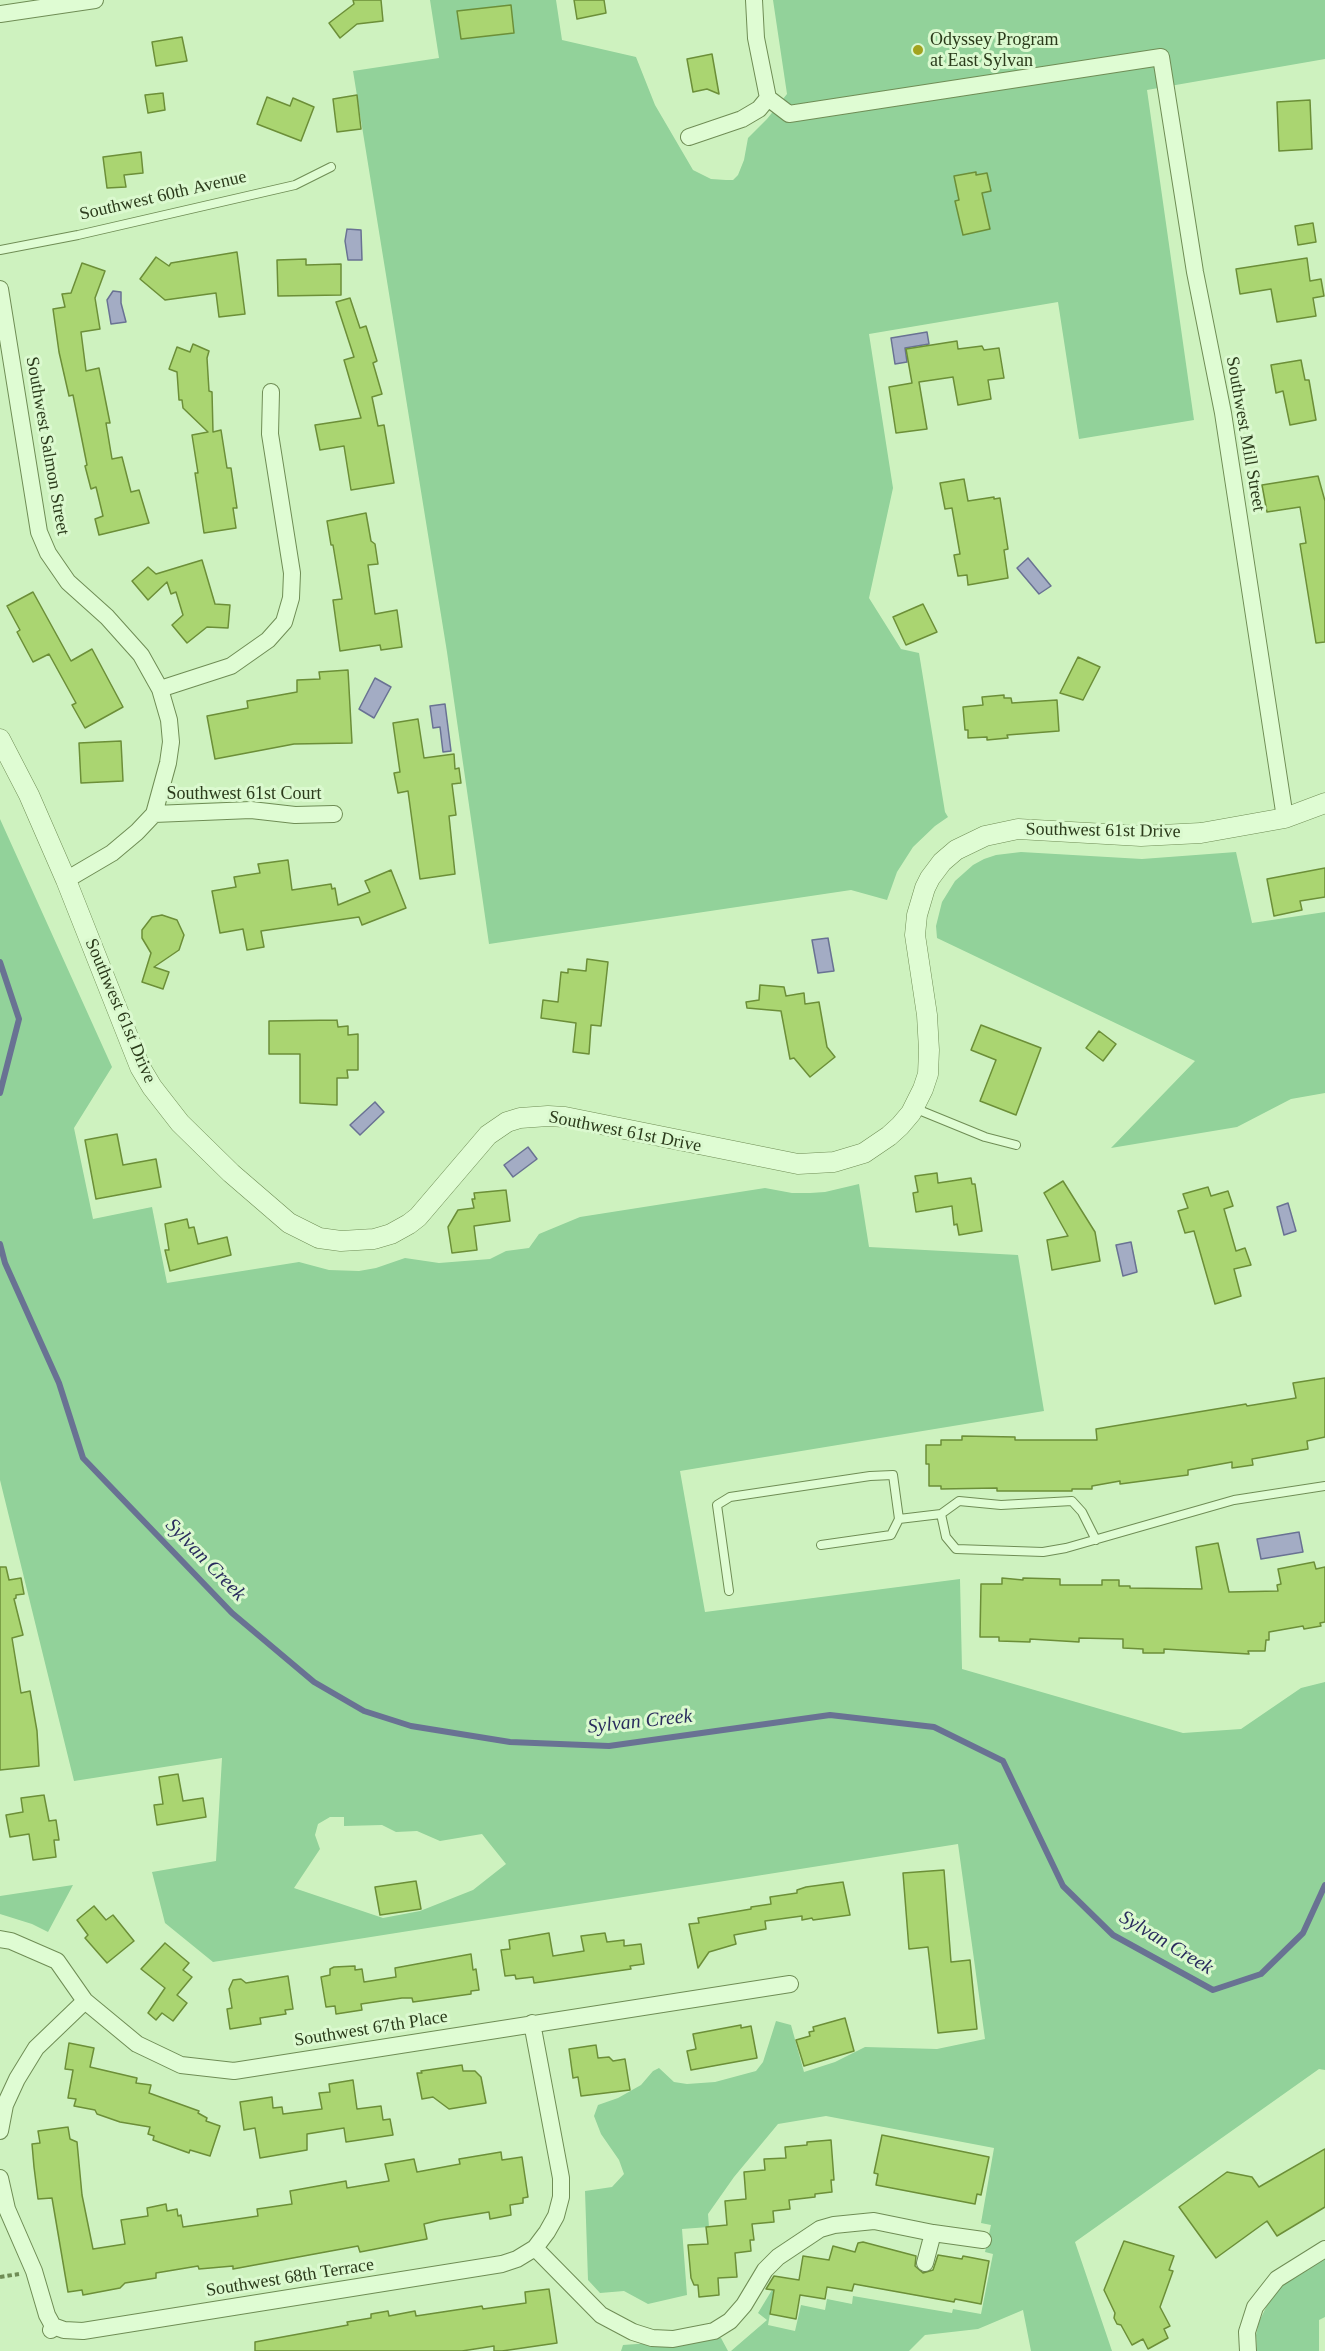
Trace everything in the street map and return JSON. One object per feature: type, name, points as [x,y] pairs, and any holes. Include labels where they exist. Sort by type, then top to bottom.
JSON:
[{"type":"street","points":[[0,14],[96,0]]},
{"type":"street","points":[[689,137],[742,119],[759,109],[768,98],[756,38],[754,0]]},
{"type":"street","name":"Southwest Mill Street","points":[[768,98],[789,114],[1161,57],[1195,272],[1223,413],[1286,818]]},
{"type":"street","name":"Southwest Salmon Street","points":[[0,289],[39,532],[58,570],[123,633],[141,655],[160,688],[169,720],[171,742],[163,786],[154,814],[112,853],[66,880]]},
{"type":"street","points":[[160,688],[231,666],[268,640],[284,622],[291,598],[292,573],[270,434],[271,392]]},
{"type":"street","name":"Southwest 61st Drive","points":[[0,739],[29,795],[66,880],[140,1067],[152,1087],[180,1123],[231,1173],[289,1223],[319,1238],[356,1241],[374,1239],[400,1230],[418,1217],[488,1135],[507,1122],[520,1118],[565,1117],[784,1163],[834,1162],[864,1153],[889,1136],[914,1108],[928,1074],[927,1015],[915,935],[916,915],[930,878],[942,862],[956,850],[985,836],[1018,829],[1162,836],[1201,832],[1286,818],[1325,803]]},
{"type":"street","name":"Southwest 61st Court","points":[[154,814],[251,810],[295,814],[334,814]]},
{"type":"street","name":"Southwest 67th Place","points":[[0,1940],[11,1941],[57,1961],[85,2001],[137,2044],[181,2065],[234,2071],[790,1984]]},
{"type":"street","points":[[0,2131],[4,2105],[36,2048],[85,2001]]},
{"type":"street","points":[[532,2023],[561,2178],[561,2197],[556,2216],[535,2248],[601,2315],[633,2332],[652,2338],[673,2339],[714,2331],[730,2321],[744,2305],[765,2270],[778,2257],[820,2229],[874,2221],[983,2240]]},
{"type":"street","name":"Southwest 68th Terrace","points":[[0,2178],[7,2209],[34,2271],[46,2315],[52,2328],[64,2330],[83,2331],[502,2264],[517,2259],[535,2248]]},
{"type":"street","points":[[925,2263],[933,2233]]},
{"type":"street","points":[[1248,2351],[1247,2332],[1255,2307],[1277,2279],[1325,2249]]},
{"type":"lane","name":"Southwest 60th Avenue","points":[[0,250],[78,235],[295,185],[331,167]]},
{"type":"lane","points":[[914,1108],[985,1137],[1016,1145]]},
{"type":"lane","points":[[729,1591],[717,1506],[730,1497],[870,1476],[893,1475],[899,1519],[891,1535],[821,1545]]},
{"type":"lane","points":[[941,1514],[946,1537],[956,1549],[1043,1552],[1096,1540],[1234,1500],[1325,1486]]},
{"type":"lane","points":[[899,1519],[941,1514],[959,1501],[1001,1505],[1072,1501],[1082,1512],[1096,1540]]},
{"type":"green space","points":[[430,0],[556,0],[562,40],[636,57],[655,105],[693,170],[711,179],[733,180],[738,175],[744,160],[748,138],[787,94],[773,0],[1325,0],[1325,59],[1147,90],[1194,420],[1079,439],[1058,302],[869,334],[893,488],[869,598],[901,649],[919,653],[945,812],[948,817],[913,847],[897,872],[887,900],[851,890],[489,944],[447,652],[353,71],[439,58]]},
{"type":"green space","points":[[0,819],[112,1067],[74,1128],[93,1219],[152,1207],[167,1283],[299,1262],[329,1270],[359,1271],[405,1258],[439,1263],[490,1259],[506,1251],[529,1248],[539,1234],[580,1217],[765,1188],[792,1193],[810,1193],[859,1184],[869,1247],[1018,1255],[1044,1411],[680,1471],[705,1612],[960,1579],[962,1669],[1183,1733],[1241,1729],[1301,1688],[1325,1682],[1325,2070],[1319,2069],[1075,2242],[1112,2351],[1031,2351],[1023,2310],[978,2329],[925,2335],[909,2351],[731,2351],[767,2320],[758,2313],[775,2285],[768,2325],[795,2331],[801,2305],[825,2310],[827,2299],[852,2304],[853,2296],[952,2313],[953,2309],[981,2314],[993,2254],[985,2252],[991,2225],[981,2223],[994,2148],[826,2116],[778,2124],[734,2177],[708,2214],[709,2227],[682,2229],[687,2295],[648,2304],[624,2291],[600,2293],[588,2280],[585,2191],[612,2187],[624,2174],[619,2160],[601,2134],[594,2116],[598,2105],[618,2098],[641,2085],[653,2071],[659,2068],[674,2082],[687,2084],[715,2082],[756,2071],[763,2062],[776,2021],[791,2025],[804,2072],[835,2062],[865,2047],[937,2049],[985,2039],[958,1844],[213,1962],[165,1923],[152,1872],[216,1861],[222,1758],[74,1781],[0,1480]],"holes":[[[330,1817],[344,1817],[344,1826],[382,1825],[396,1832],[417,1831],[440,1841],[482,1834],[506,1864],[473,1890],[420,1911],[383,1918],[294,1888],[320,1849],[315,1835],[318,1824]]]},
{"type":"green space","points":[[1021,852],[1142,859],[1236,852],[1252,923],[1325,912],[1325,1093],[1291,1099],[1237,1127],[1111,1148],[1195,1061],[937,938],[936,926],[942,902],[955,881],[973,865],[984,859]]},
{"type":"green space","points":[[73,1885],[48,1932],[32,1924],[0,1914],[0,1896]]},
{"type":"green space","points":[[1325,2259],[1325,2317],[1319,2320],[1319,2351],[1257,2351],[1256,2335],[1259,2322],[1270,2299],[1285,2282]]},
{"type":"green space","points":[[721,2338],[728,2351],[621,2351],[623,2345]]},
{"type":"water","points":[[347,229],[361,230],[362,260],[348,260],[345,241]]},
{"type":"water","points":[[113,291],[121,292],[121,303],[126,322],[111,324],[107,300]]},
{"type":"water","points":[[927,332],[929,344],[905,348],[907,362],[895,364],[891,338]]},
{"type":"water","points":[[1028,558],[1051,586],[1039,594],[1017,568]]},
{"type":"water","points":[[375,678],[391,687],[374,718],[359,709]]},
{"type":"water","points":[[445,704],[451,751],[443,752],[440,727],[433,728],[430,706]]},
{"type":"water","points":[[828,938],[834,971],[818,973],[812,940]]},
{"type":"water","points":[[375,1102],[384,1112],[360,1135],[350,1125]]},
{"type":"water","points":[[528,1147],[537,1159],[513,1177],[504,1165]]},
{"type":"water","points":[[1288,1203],[1296,1231],[1284,1235],[1277,1207]]},
{"type":"water","points":[[1131,1242],[1137,1272],[1123,1276],[1116,1245]]},
{"type":"water","points":[[1299,1532],[1303,1552],[1261,1559],[1257,1539]]},
{"type":"building","points":[[353,0],[381,0],[383,21],[357,24],[340,38],[329,23],[354,4]]},
{"type":"building","points":[[574,0],[604,0],[606,13],[577,19]]},
{"type":"building","points":[[511,5],[514,33],[461,39],[457,11]]},
{"type":"building","points":[[182,37],[187,61],[156,66],[152,42]]},
{"type":"building","points":[[712,54],[719,94],[707,89],[693,92],[687,59]]},
{"type":"building","points":[[163,93],[165,110],[148,113],[145,95]]},
{"type":"building","points":[[357,95],[361,129],[337,132],[333,99]]},
{"type":"building","points":[[267,97],[290,106],[293,98],[314,107],[301,141],[257,124]]},
{"type":"building","points":[[1310,100],[1312,149],[1279,151],[1277,102]]},
{"type":"building","points":[[141,152],[143,173],[124,175],[126,187],[107,188],[103,157]]},
{"type":"building","points":[[976,172],[976,175],[987,173],[991,191],[982,193],[990,229],[963,235],[955,201],[959,200],[954,176]]},
{"type":"building","points":[[1313,223],[1316,242],[1298,245],[1295,226]]},
{"type":"building","points":[[237,252],[245,314],[219,317],[216,293],[165,300],[140,279],[156,257],[169,266],[171,263]]},
{"type":"building","points":[[1307,258],[1310,281],[1321,279],[1324,296],[1313,298],[1316,316],[1277,322],[1271,289],[1240,294],[1236,269]]},
{"type":"building","points":[[306,259],[306,265],[341,264],[341,295],[278,296],[277,260]]},
{"type":"building","points":[[82,263],[105,271],[95,298],[100,329],[81,332],[86,371],[99,368],[110,423],[106,423],[112,459],[122,457],[131,492],[139,490],[149,523],[99,535],[95,519],[103,516],[96,487],[91,489],[85,466],[87,465],[73,395],[69,396],[59,352],[53,309],[65,307],[62,294],[71,293]]},
{"type":"building","points":[[350,298],[360,328],[366,326],[377,361],[373,363],[382,394],[372,397],[378,426],[384,425],[394,483],[351,490],[344,446],[320,450],[315,425],[361,418],[344,360],[354,357],[336,302]]},
{"type":"building","points":[[957,341],[958,349],[982,346],[984,350],[999,348],[1004,378],[988,380],[991,399],[958,405],[953,377],[919,382],[927,429],[896,433],[889,387],[912,383],[906,349]]},
{"type":"building","points":[[193,344],[209,351],[207,358],[209,391],[212,392],[213,432],[221,430],[227,468],[231,468],[237,508],[233,508],[236,528],[204,533],[192,435],[208,432],[183,408],[182,400],[179,400],[177,372],[169,369],[177,347],[190,352]]},
{"type":"building","points":[[1301,360],[1305,380],[1309,380],[1316,420],[1290,425],[1283,391],[1276,393],[1271,365]]},
{"type":"building","points":[[1318,476],[1325,501],[1325,642],[1316,643],[1300,544],[1306,543],[1300,507],[1267,512],[1262,485]]},
{"type":"building","points":[[964,479],[968,501],[1000,498],[1008,549],[1004,550],[1008,578],[968,585],[967,575],[958,576],[954,555],[960,554],[952,508],[945,509],[940,483]]},
{"type":"building","points":[[366,513],[378,564],[368,565],[375,614],[397,610],[402,647],[381,650],[380,645],[340,651],[333,600],[342,599],[327,521]]},
{"type":"building","points":[[202,560],[215,604],[230,605],[228,628],[207,627],[187,643],[172,625],[183,615],[176,592],[171,594],[167,582],[148,600],[132,581],[148,567],[156,574]]},
{"type":"building","points":[[33,592],[71,661],[92,649],[123,707],[85,728],[72,705],[76,703],[49,654],[33,662],[17,632],[20,630],[7,606]]},
{"type":"building","points":[[923,604],[937,632],[906,645],[893,617]]},
{"type":"building","points":[[1078,657],[1100,667],[1083,700],[1060,693]]},
{"type":"building","points":[[348,670],[352,743],[294,744],[215,759],[207,716],[248,708],[247,701],[297,692],[297,680],[320,679],[319,672]]},
{"type":"building","points":[[1004,695],[1004,698],[1011,698],[1012,703],[1057,700],[1059,731],[1007,735],[1008,738],[987,740],[987,737],[968,738],[963,707],[983,705],[982,697]]},
{"type":"building","points":[[418,719],[424,758],[454,754],[455,769],[459,768],[461,783],[452,784],[456,815],[449,816],[455,874],[420,879],[408,791],[398,793],[394,773],[400,772],[393,723]]},
{"type":"building","points":[[121,741],[123,781],[81,783],[79,743]]},
{"type":"building","points":[[288,860],[292,890],[331,884],[332,889],[335,888],[338,905],[370,892],[365,881],[391,870],[406,908],[362,925],[359,917],[261,931],[264,947],[247,950],[243,929],[220,933],[212,891],[236,887],[234,877],[260,873],[258,864]]},
{"type":"building","points":[[1325,868],[1325,897],[1300,901],[1302,910],[1274,916],[1267,879]]},
{"type":"building","points":[[162,915],[177,920],[184,935],[179,950],[154,967],[169,972],[163,989],[142,982],[151,953],[142,938],[142,930],[152,917]]},
{"type":"building","points":[[587,959],[608,962],[601,1026],[591,1025],[589,1054],[573,1052],[576,1023],[541,1018],[543,1000],[558,1002],[561,972],[568,973],[568,969],[586,971]]},
{"type":"building","points":[[760,985],[784,987],[786,996],[804,993],[805,1004],[819,1002],[827,1047],[835,1057],[810,1077],[794,1058],[790,1059],[781,1011],[747,1008],[746,1002],[759,1000]]},
{"type":"building","points":[[337,1020],[338,1027],[348,1026],[348,1035],[358,1034],[358,1070],[347,1070],[348,1078],[337,1078],[337,1105],[300,1103],[300,1054],[269,1054],[269,1021]]},
{"type":"building","points":[[981,1025],[1041,1048],[1016,1115],[980,1101],[996,1060],[971,1050]]},
{"type":"building","points":[[1099,1031],[1116,1044],[1103,1061],[1086,1048]]},
{"type":"building","points":[[117,1134],[123,1165],[156,1159],[161,1187],[96,1199],[85,1140]]},
{"type":"building","points":[[937,1173],[938,1183],[971,1178],[972,1184],[975,1184],[982,1231],[959,1235],[957,1224],[954,1225],[952,1206],[916,1212],[913,1193],[918,1192],[915,1176]]},
{"type":"building","points":[[1063,1181],[1095,1232],[1100,1261],[1052,1270],[1047,1240],[1068,1236],[1044,1193]]},
{"type":"building","points":[[1208,1187],[1211,1196],[1228,1191],[1233,1206],[1224,1209],[1236,1251],[1245,1248],[1251,1265],[1234,1269],[1241,1296],[1215,1304],[1194,1231],[1185,1233],[1178,1211],[1188,1208],[1183,1194]]},
{"type":"building","points":[[506,1190],[510,1221],[474,1226],[477,1250],[452,1253],[448,1227],[458,1210],[474,1208],[472,1199],[475,1199],[474,1193]]},
{"type":"building","points":[[187,1219],[189,1228],[194,1227],[198,1244],[227,1237],[231,1255],[170,1271],[165,1250],[169,1250],[165,1224]]},
{"type":"building","points":[[1325,1378],[1325,1437],[1307,1441],[1308,1449],[1252,1459],[1253,1465],[1232,1468],[1232,1462],[1188,1470],[1188,1475],[1120,1484],[1120,1481],[1092,1486],[1092,1489],[1072,1489],[1072,1491],[997,1491],[997,1488],[941,1489],[941,1486],[929,1486],[926,1445],[941,1445],[941,1440],[962,1440],[962,1436],[1015,1437],[1015,1440],[1097,1440],[1096,1429],[1296,1398],[1293,1383]]},
{"type":"building","points":[[1218,1543],[1229,1592],[1278,1591],[1277,1585],[1281,1584],[1278,1569],[1314,1562],[1316,1569],[1325,1567],[1325,1622],[1320,1623],[1321,1626],[1304,1629],[1303,1626],[1269,1632],[1265,1651],[1248,1651],[1249,1654],[1164,1649],[1164,1653],[1143,1653],[1143,1649],[1123,1648],[1123,1639],[1079,1638],[1079,1642],[1030,1639],[1030,1642],[999,1641],[999,1637],[980,1637],[981,1584],[1002,1584],[1002,1578],[1060,1579],[1060,1585],[1102,1585],[1102,1580],[1119,1580],[1119,1586],[1130,1586],[1130,1588],[1202,1589],[1196,1547]]},
{"type":"building","points":[[0,1567],[6,1567],[9,1580],[21,1578],[24,1594],[16,1595],[14,1599],[23,1635],[12,1638],[21,1693],[30,1691],[37,1731],[39,1766],[0,1770]]},
{"type":"building","points":[[178,1774],[183,1801],[203,1798],[206,1817],[157,1825],[154,1805],[163,1804],[159,1777]]},
{"type":"building","points":[[44,1795],[49,1821],[56,1820],[59,1840],[54,1840],[56,1857],[33,1860],[29,1834],[10,1837],[6,1815],[23,1812],[21,1798]]},
{"type":"building","points":[[944,1870],[951,1962],[970,1960],[977,2029],[938,2033],[928,1947],[909,1949],[903,1873]]},
{"type":"building","points":[[416,1881],[421,1909],[380,1915],[375,1887]]},
{"type":"building","points":[[843,1882],[850,1915],[813,1920],[812,1918],[802,1920],[802,1916],[765,1921],[766,1929],[734,1935],[736,1944],[709,1952],[698,1968],[689,1924],[699,1923],[698,1918],[771,1904],[770,1897],[797,1893],[797,1890],[806,1887]]},
{"type":"building","points":[[94,1906],[106,1920],[113,1915],[134,1941],[107,1963],[85,1938],[88,1935],[77,1920]]},
{"type":"building","points":[[549,1933],[553,1956],[584,1951],[581,1936],[605,1933],[607,1942],[624,1940],[624,1946],[641,1944],[644,1964],[630,1966],[631,1969],[534,1983],[533,1977],[516,1979],[515,1975],[505,1976],[501,1950],[510,1949],[509,1940]]},
{"type":"building","points":[[165,1943],[189,1963],[183,1970],[192,1977],[177,1995],[187,2003],[173,2021],[162,2013],[156,2020],[148,2013],[165,1988],[141,1969]]},
{"type":"building","points":[[471,1954],[479,1990],[471,1991],[471,1994],[413,2002],[412,1998],[402,1998],[361,2004],[362,2010],[336,2014],[335,2006],[326,2007],[321,1977],[330,1975],[330,1969],[334,1967],[355,1966],[355,1970],[362,1969],[364,1982],[396,1977],[395,1968]]},
{"type":"building","points":[[288,1976],[293,2009],[285,2010],[286,2014],[260,2018],[261,2024],[230,2029],[227,2009],[232,2008],[229,1989],[233,1980],[241,1979],[246,1983]]},
{"type":"building","points":[[845,2018],[854,2051],[804,2066],[796,2040],[810,2036],[809,2032],[814,2031],[813,2027]]},
{"type":"building","points":[[741,2025],[741,2028],[751,2026],[757,2058],[691,2070],[687,2051],[696,2049],[693,2034]]},
{"type":"building","points":[[69,2043],[94,2048],[90,2067],[137,2078],[136,2083],[151,2085],[149,2093],[199,2111],[198,2113],[207,2118],[206,2121],[220,2126],[210,2156],[190,2150],[189,2153],[153,2140],[154,2136],[148,2134],[150,2127],[120,2122],[97,2114],[95,2110],[74,2106],[76,2099],[68,2098],[73,2070],[65,2069]]},
{"type":"building","points":[[596,2045],[598,2058],[609,2057],[613,2061],[625,2059],[630,2090],[581,2096],[578,2077],[573,2078],[569,2049]]},
{"type":"building","points":[[462,2065],[463,2071],[475,2071],[481,2077],[486,2103],[449,2109],[433,2097],[422,2099],[417,2073]]},
{"type":"building","points":[[353,2080],[357,2109],[381,2106],[383,2120],[390,2119],[393,2135],[346,2142],[344,2128],[307,2134],[307,2150],[260,2158],[255,2128],[244,2130],[240,2102],[272,2097],[273,2108],[282,2107],[283,2114],[322,2109],[319,2093],[330,2092],[329,2084]]},
{"type":"building","points":[[68,2127],[70,2139],[77,2142],[82,2195],[93,2249],[125,2244],[121,2220],[148,2216],[147,2208],[166,2204],[167,2211],[177,2209],[178,2216],[181,2215],[183,2227],[258,2216],[257,2209],[292,2204],[290,2191],[346,2181],[347,2188],[389,2181],[385,2164],[414,2159],[417,2172],[460,2164],[459,2159],[501,2152],[502,2160],[522,2157],[528,2197],[523,2198],[523,2203],[510,2205],[511,2215],[490,2219],[489,2212],[424,2224],[427,2239],[360,2252],[358,2246],[233,2269],[233,2266],[199,2269],[198,2266],[156,2273],[156,2278],[125,2283],[120,2288],[83,2295],[82,2290],[68,2292],[52,2198],[38,2199],[34,2167],[32,2144],[40,2143],[38,2131]]},
{"type":"building","points":[[882,2135],[989,2157],[981,2195],[977,2194],[975,2204],[876,2185],[878,2174],[874,2173]]},
{"type":"building","points":[[831,2140],[834,2180],[831,2180],[832,2192],[815,2194],[815,2197],[789,2200],[790,2209],[773,2211],[774,2222],[752,2224],[754,2240],[750,2240],[751,2251],[735,2253],[737,2277],[718,2278],[719,2295],[699,2297],[698,2285],[694,2285],[691,2278],[688,2245],[708,2244],[706,2227],[727,2225],[725,2201],[746,2199],[744,2172],[765,2170],[764,2159],[786,2158],[785,2147]]},
{"type":"building","points":[[1325,2149],[1325,2207],[1277,2236],[1267,2221],[1216,2258],[1179,2207],[1227,2172],[1252,2177],[1259,2187]]},
{"type":"building","points":[[1124,2241],[1174,2256],[1169,2270],[1173,2271],[1160,2307],[1170,2326],[1164,2329],[1168,2338],[1148,2349],[1143,2339],[1132,2345],[1121,2325],[1117,2324],[1114,2318],[1115,2313],[1104,2290]]},
{"type":"building","points":[[863,2242],[916,2256],[915,2266],[923,2273],[933,2270],[938,2255],[962,2259],[963,2256],[989,2261],[981,2304],[955,2299],[954,2302],[854,2284],[852,2291],[827,2287],[825,2299],[800,2295],[796,2319],[770,2314],[774,2290],[766,2289],[774,2276],[799,2280],[803,2256],[829,2260],[833,2246],[855,2252],[858,2243]]},
{"type":"building","points":[[549,2289],[557,2343],[502,2351],[494,2351],[494,2346],[462,2351],[255,2351],[255,2342],[348,2325],[347,2322],[371,2318],[371,2314],[388,2311],[389,2316],[415,2311],[416,2316],[482,2306],[483,2309],[526,2303],[525,2292]]},
{"type":"waterway","name":"Sylvan Creek","points":[[0,962],[19,1019],[0,1093]]},
{"type":"waterway","name":"Sylvan Creek","points":[[0,1244],[5,1263],[59,1383],[83,1458],[232,1613],[314,1682],[364,1711],[411,1726],[510,1742],[609,1746],[830,1715],[934,1727],[1003,1761],[1063,1886],[1113,1935],[1213,1990],[1261,1974],[1303,1933],[1325,1885]]},
{"type":"place","name":"Odyssey Program at East Sylvan","points":[[918,50]]}]
